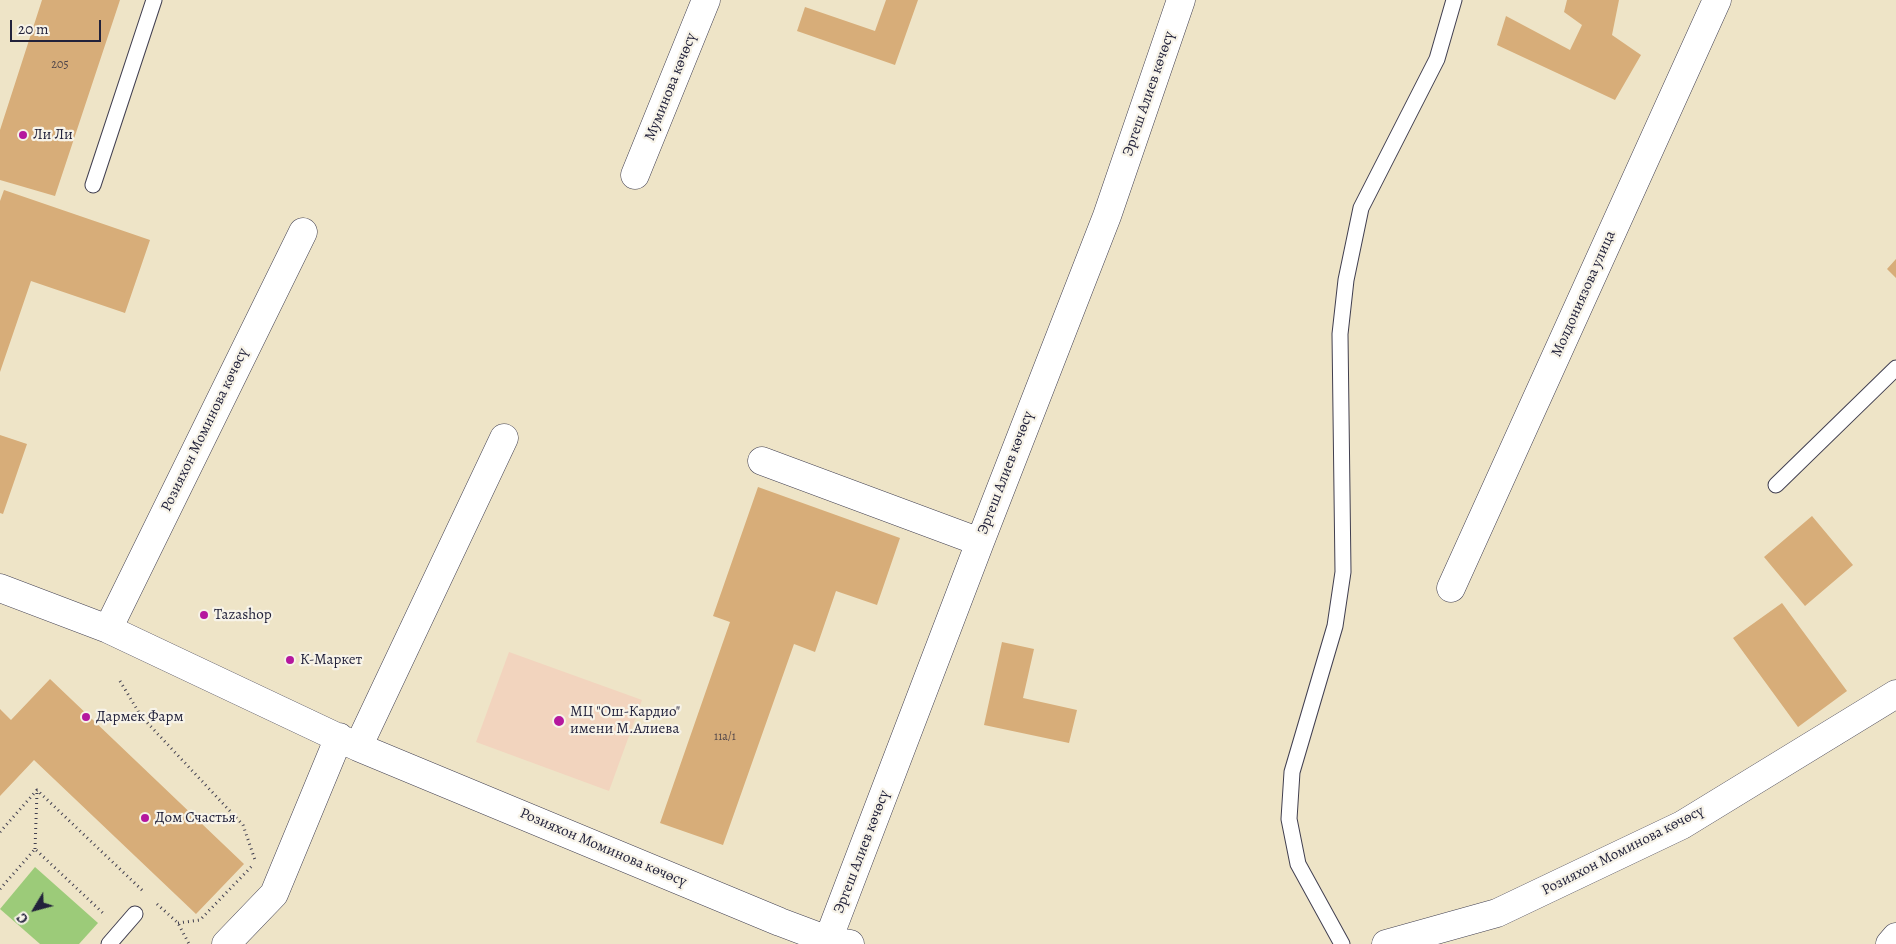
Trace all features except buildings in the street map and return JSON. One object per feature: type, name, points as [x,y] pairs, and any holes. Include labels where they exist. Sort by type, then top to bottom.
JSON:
[{"type":"street","name":"Муминова көчөсү","points":[[635,175],[706,0]]},
{"type":"street","name":"Эргеш Алиев көчөсү","points":[[834,943],[980,542],[1107,216],[1181,0]]},
{"type":"street","name":"Молдониязова улица","points":[[1451,588],[1717,0]]},
{"type":"street","name":"Розияхон Моминова көчөсү","points":[[108,629],[303,232]]},
{"type":"street","points":[[226,944],[274,894],[348,742],[504,438]]},
{"type":"street","points":[[762,461],[980,542]]},
{"type":"street","name":"Розияхон Моминова көчөсү","points":[[0,588],[108,629],[348,742],[834,943]]},
{"type":"street","name":"Розияхон Моминова көчөсү","points":[[1386,944],[1497,913],[1682,825],[1896,694]]},
{"type":"street","points":[[1890,944],[1896,937]]},
{"type":"lane","points":[[93,185],[154,0]]},
{"type":"lane","points":[[1342,944],[1298,864],[1289,819],[1292,772],[1335,626],[1343,572],[1344,514],[1340,334],[1346,280],[1361,208],[1437,59],[1454,0]]},
{"type":"lane","points":[[1776,485],[1896,368]]},
{"type":"lane","points":[[109,944],[135,914]]},
{"type":"path","points":[[120,681],[140,716],[243,825],[256,862],[200,920],[178,924]]},
{"type":"path","points":[[37,790],[178,924],[189,944]]},
{"type":"path","points":[[0,832],[37,790]]},
{"type":"path","points":[[0,890],[35,849],[37,790]]},
{"type":"path","points":[[35,849],[121,930]]},
{"type":"shaded area","name":"МЦ \"Ош-Кардио\" имени М.Алиева","points":[[509,652],[642,700],[609,791],[476,742]]},
{"type":"green space","points":[[35,867],[98,923],[79,944],[40,944],[0,909]]},
{"type":"place","name":"Ли Ли","points":[[23,135]]},
{"type":"place","name":"Tazashop","points":[[204,615]]},
{"type":"place","name":"К-Маркет","points":[[290,660]]},
{"type":"place","name":"Дармек Фарм","points":[[86,717]]},
{"type":"place","name":"МЦ \"Ош-Кардио\" имени М.Алиева","points":[[559,721]]},
{"type":"place","name":"Дом Счастья","points":[[145,818]]}]
